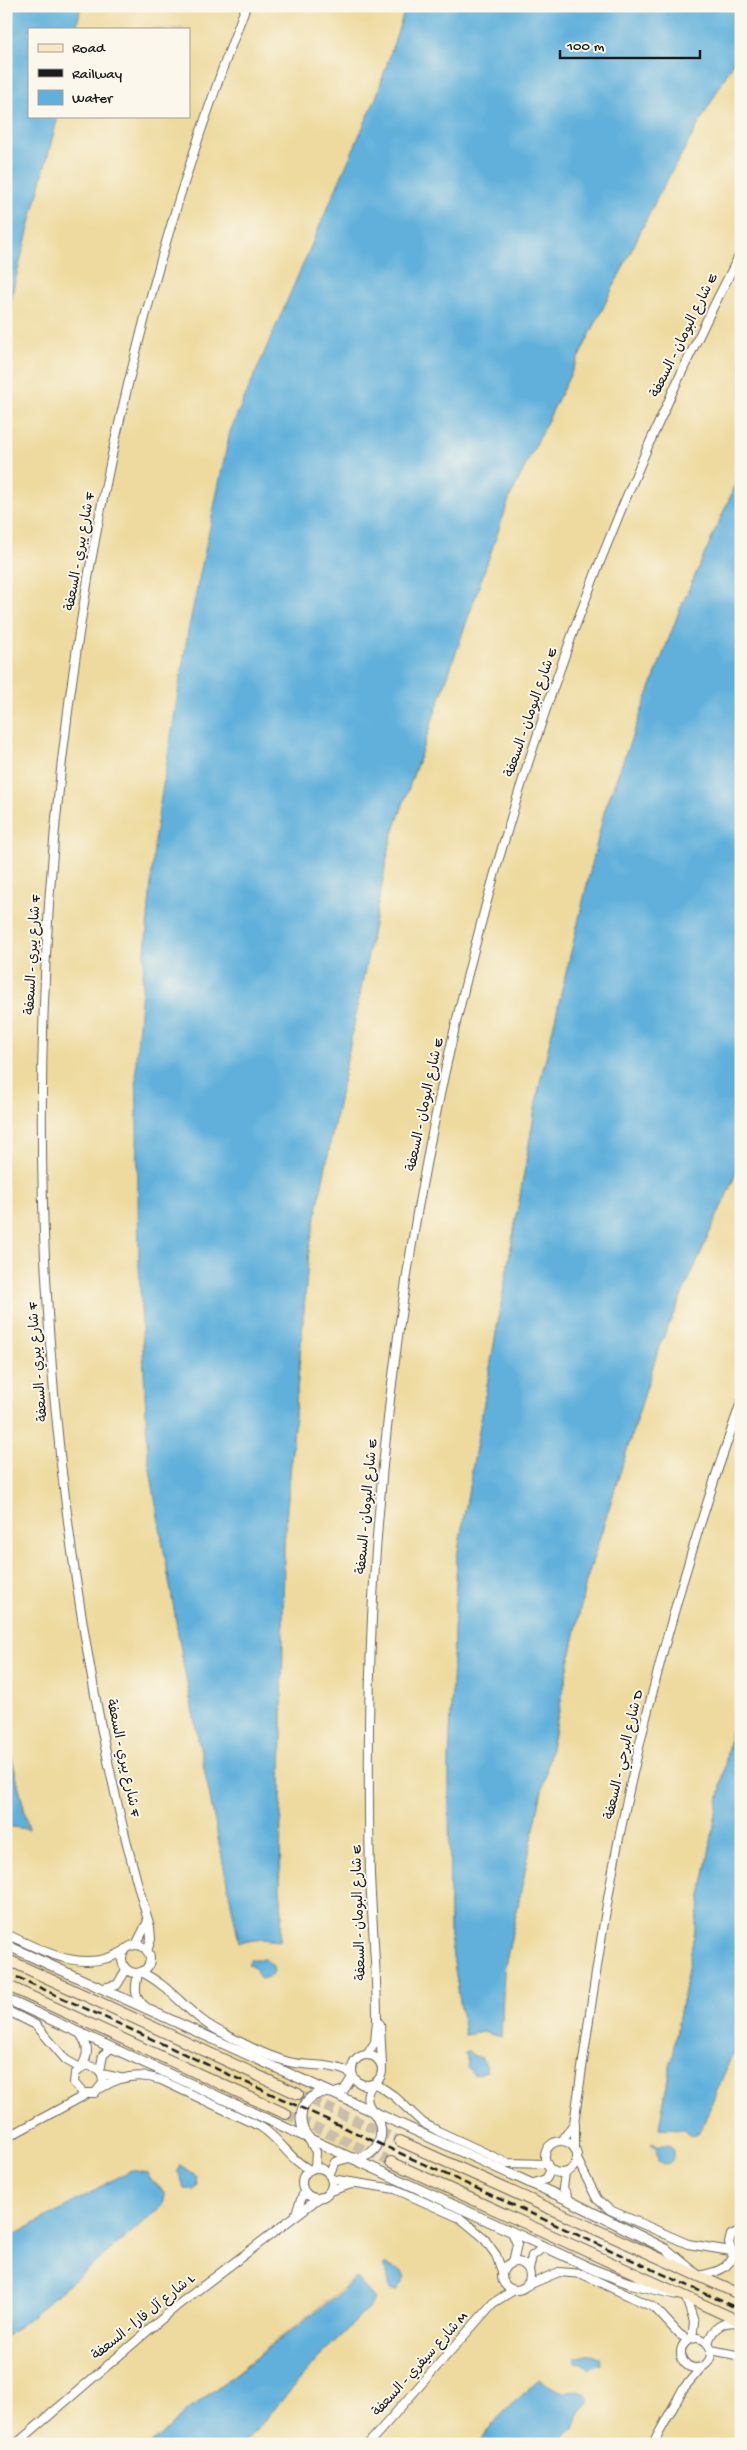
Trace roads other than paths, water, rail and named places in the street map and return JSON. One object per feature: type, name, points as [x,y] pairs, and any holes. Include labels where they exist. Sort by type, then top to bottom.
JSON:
[{"type":"main road","points":[[6,1959],[298,2094]]},
{"type":"main road","points":[[6,1985],[286,2114]]},
{"type":"main road","points":[[400,2141],[741,2295]]},
{"type":"main road","points":[[392,2162],[741,2323]]},
{"type":"street","name":"شارع يبري - السعفة F","points":[[147,1951],[151,1940],[148,1921],[121,1814],[96,1696],[76,1579],[61,1460],[50,1341],[43,1221],[42,1087],[46,951],[56,815],[72,679],[110,468],[138,344],[174,213],[246,6]]},
{"type":"street","name":"شارع البومان - السعفة E","points":[[367,2054],[375,2042],[377,2013],[369,1807],[373,1601],[383,1464],[396,1356],[409,1259],[434,1124],[483,914],[519,791],[562,660],[611,532],[642,459],[691,352],[741,252]]},
{"type":"street","name":"شارع البرحي - السعفة D","points":[[575,2149],[574,2123],[608,1900],[643,1728],[689,1559],[741,1402]]},
{"type":"street","points":[[95,1962],[110,1958],[136,1945],[148,1921]]},
{"type":"street","points":[[6,1934],[60,1958],[81,1962],[95,1962],[139,1973],[166,1989],[194,2016],[224,2034],[283,2060],[331,2067],[353,2075],[359,2083],[374,2083],[394,2096],[416,2118],[430,2127],[501,2161],[549,2167],[580,2174],[590,2185]]},
{"type":"street","points":[[6,1945],[570,2201],[666,2249],[698,2276],[722,2270],[735,2254]]},
{"type":"street","points":[[136,1945],[147,1951],[149,1962],[166,1989]]},
{"type":"street","points":[[103,1988],[117,1985],[125,1968],[122,1958],[124,1951]]},
{"type":"street","points":[[149,1962],[146,1968],[139,1973],[135,1988],[137,1997],[152,2011]]},
{"type":"street","points":[[6,1999],[613,2278],[683,2296],[694,2322],[690,2339],[681,2350]]},
{"type":"street","points":[[6,2010],[36,2025],[62,2056],[79,2091],[87,2094]]},
{"type":"street","name":"شارع البومان - السعفة E","points":[[377,2013],[382,2039],[382,2069]]},
{"type":"street","points":[[59,2110],[68,2098],[75,2074],[88,2053],[86,2043],[80,2034]]},
{"type":"street","points":[[101,2088],[103,2055],[111,2048]]},
{"type":"street","points":[[331,2067],[355,2060],[367,2054],[377,2058],[394,2096]]},
{"type":"street","points":[[62,2056],[80,2067],[93,2066],[101,2072],[123,2078]]},
{"type":"street","points":[[302,2179],[312,2169],[316,2152],[304,2132],[300,2119],[303,2106],[313,2096],[320,2093],[334,2093],[344,2090],[353,2075],[355,2060]]},
{"type":"street","points":[[330,2192],[330,2177],[335,2162],[369,2155],[378,2145],[382,2131],[378,2118],[367,2101],[368,2092],[382,2069]]},
{"type":"street","points":[[6,2138],[87,2094],[95,2093],[101,2088],[123,2078],[140,2076],[154,2078],[268,2132],[293,2157],[312,2169],[323,2170],[330,2177],[395,2189],[451,2214],[476,2230],[493,2249],[512,2262],[522,2263],[529,2271],[552,2274]]},
{"type":"street","name":"شارع البرحي - السعفة D","points":[[562,2142],[574,2123]]},
{"type":"street","points":[[520,2164],[546,2153],[552,2144],[567,2143],[575,2149],[577,2159],[598,2199],[610,2210],[688,2244],[735,2254]]},
{"type":"street","points":[[531,2184],[546,2179],[549,2167],[546,2153]]},
{"type":"street","points":[[293,2157],[302,2179],[304,2192],[310,2197],[319,2198],[330,2192],[357,2183]]},
{"type":"street","points":[[570,2201],[563,2188],[567,2172],[577,2159]]},
{"type":"street","name":"شارع آل فارا - السعفة L","points":[[292,2218],[300,2206],[304,2192]]},
{"type":"street","name":"شارع آل فارا - السعفة L","points":[[16,2444],[171,2310],[319,2198]]},
{"type":"street","points":[[704,2248],[730,2239],[734,2232],[741,2230]]},
{"type":"street","points":[[502,2275],[512,2262],[517,2244],[512,2232]]},
{"type":"street","points":[[730,2239],[735,2254]]},
{"type":"street","points":[[526,2286],[532,2256],[544,2247]]},
{"type":"street","points":[[493,2249],[506,2286],[514,2290],[552,2274],[567,2271],[582,2274],[650,2305],[660,2312],[671,2326],[681,2350],[685,2376],[683,2389]]},
{"type":"street","name":"شارع سيفري - السعفة M","points":[[368,2444],[493,2303],[499,2292],[502,2275]]},
{"type":"street","name":"شارع سيفري - السعفة M","points":[[493,2303],[514,2290]]},
{"type":"street","points":[[708,2362],[711,2333],[728,2322],[741,2323]]},
{"type":"street","points":[[671,2326],[690,2339],[701,2339],[709,2347],[737,2355]]},
{"type":"street","points":[[653,2444],[683,2389],[701,2368],[708,2362],[737,2355]]},
{"type":"street","points":[[684,2363],[692,2368],[701,2368]]},
{"type":"water","points":[[6,6],[81,6],[76,28],[28,28],[28,118],[57,118],[13,289],[6,336]]},
{"type":"water","points":[[406,6],[741,6],[741,49],[658,196],[510,497],[391,839],[309,1250],[284,1544],[280,1888],[282,1913],[280,1941],[262,1939],[239,1942],[184,1668],[148,1457],[139,1266],[136,1058],[155,835],[188,631],[230,431],[377,95]]},
{"type":"water","points":[[741,473],[741,1162],[659,1347],[586,1582],[504,1971],[501,2037],[483,2032],[465,2035],[450,1936],[449,1763],[457,1557],[539,1087],[605,809],[680,609]]},
{"type":"water","points":[[741,1698],[741,2033],[700,2132],[691,2136],[685,2129],[659,2128],[732,1726]]},
{"type":"water","points":[[6,1734],[29,1829],[6,1826]]},
{"type":"water","points":[[251,1959],[265,1959],[273,1966],[274,1972],[269,1977],[261,1979],[252,1965],[248,1964]]},
{"type":"water","points":[[469,2051],[472,2055],[482,2058],[487,2071],[475,2075],[467,2067],[468,2062],[464,2053]]},
{"type":"water","points":[[655,2143],[656,2145],[668,2145],[674,2150],[674,2158],[671,2162],[665,2164],[658,2161],[656,2147],[651,2144]]},
{"type":"water","points":[[180,2165],[196,2175],[197,2185],[194,2190],[184,2189],[181,2177],[177,2171]]},
{"type":"water","points":[[131,2170],[147,2173],[165,2195],[163,2206],[6,2337],[6,2240]]},
{"type":"water","points":[[385,2264],[402,2272],[405,2278],[396,2291],[390,2290],[387,2273],[383,2267]]},
{"type":"water","points":[[356,2278],[375,2299],[368,2309],[323,2353],[244,2444],[151,2444],[190,2409],[339,2294]]},
{"type":"water","points":[[591,2354],[600,2357],[601,2364],[589,2369],[582,2363],[574,2362],[575,2358]]},
{"type":"water","points":[[539,2379],[553,2388],[562,2391],[573,2392],[578,2390],[585,2393],[590,2401],[580,2412],[574,2429],[566,2434],[560,2444],[477,2444],[500,2416]]},
{"type":"tunnel","points":[[298,2094],[400,2141]]},
{"type":"tunnel","points":[[286,2114],[391,2162]]},
{"type":"railway","points":[[6,1972],[741,2310]]}]
